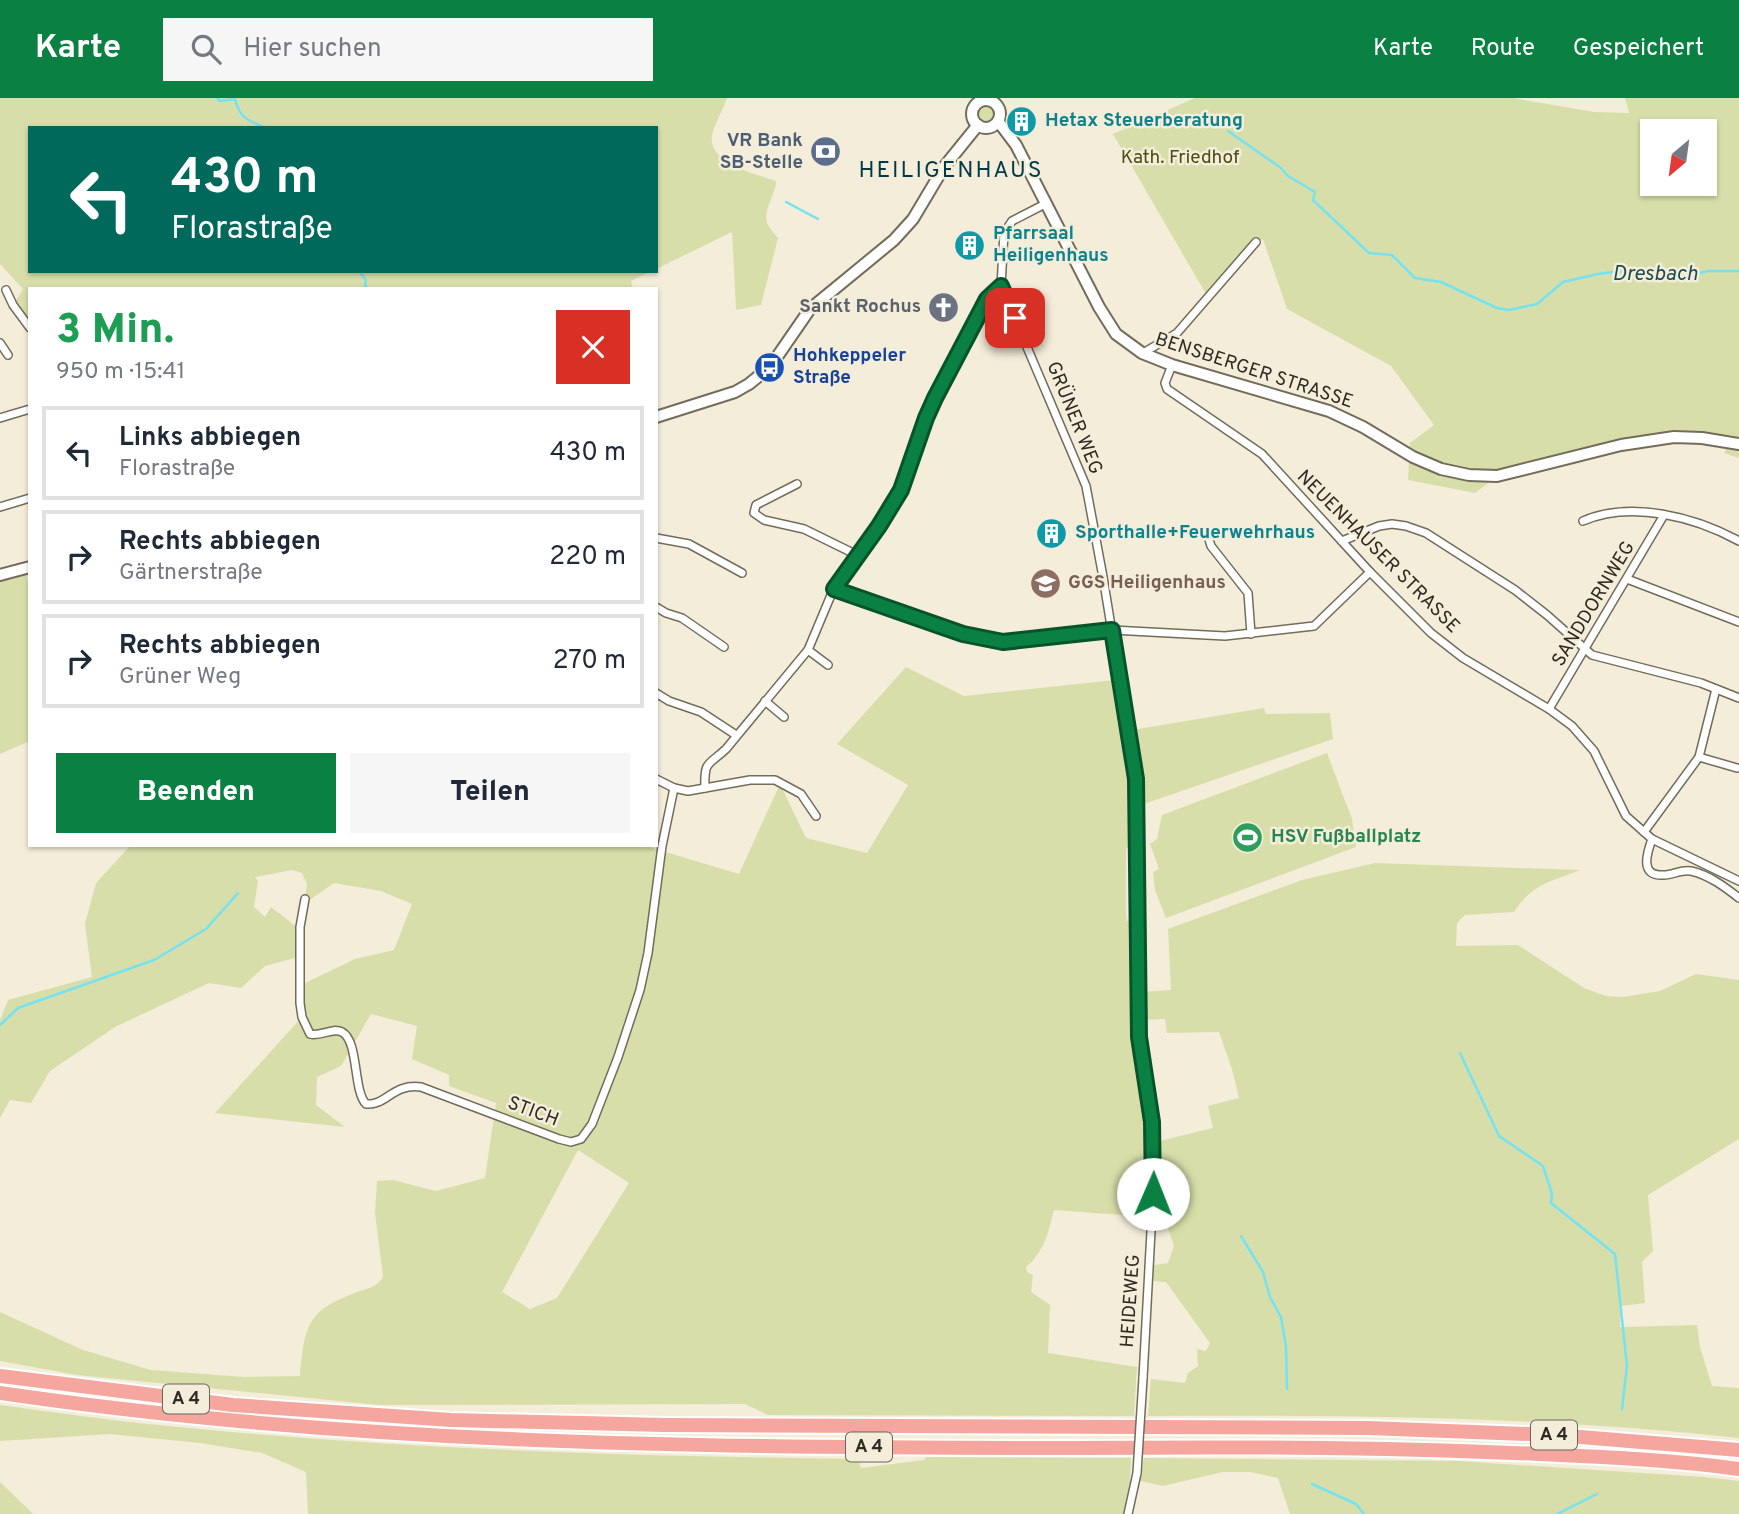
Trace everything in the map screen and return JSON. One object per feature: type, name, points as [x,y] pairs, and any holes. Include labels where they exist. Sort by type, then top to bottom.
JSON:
[{"type":"highway","name":"A 4","points":[[0,1376],[233,1405],[452,1420],[652,1425],[1368,1428],[1556,1435],[1739,1450]]},
{"type":"highway","name":"A 4","points":[[0,1393],[256,1423],[531,1440],[804,1447],[1401,1448],[1594,1457],[1739,1469]]},
{"type":"main road","points":[[964,98],[976,104]]},
{"type":"main road","points":[[984,100],[998,101],[999,121],[990,127],[978,124],[972,114],[976,104],[984,100]]},
{"type":"main road","name":"BENSBERGER STRASSE","points":[[999,121],[1016,145],[1099,307],[1116,334],[1142,354],[1329,411],[1363,426],[1413,457],[1469,475],[1497,476],[1621,445],[1674,437],[1739,444]]},
{"type":"main road","points":[[658,417],[735,392],[771,367],[810,309],[894,240],[913,219],[944,166],[978,124]]},
{"type":"main road","points":[[0,575],[28,568]]},
{"type":"street","name":"GRÜNER WEG","points":[[1046,203],[1012,221],[1004,233],[1001,286],[1086,486],[1112,630]]},
{"type":"street","points":[[1142,354],[1177,333],[1256,242]]},
{"type":"street","points":[[705,788],[706,764],[726,749],[808,650],[834,589],[859,556],[901,490],[930,408],[987,299],[1001,286]]},
{"type":"street","points":[[6,290],[28,325]]},
{"type":"street","points":[[0,343],[8,355]]},
{"type":"street","name":"NEUENHAUSER STRASSE","points":[[1172,365],[1165,383],[1167,388],[1262,454],[1370,572],[1431,632],[1463,658],[1549,709],[1572,726],[1588,743],[1626,816],[1652,839],[1739,881]]},
{"type":"street","points":[[0,418],[28,410]]},
{"type":"street","points":[[797,484],[756,505],[754,513],[764,520],[804,529],[859,556]]},
{"type":"street","points":[[0,507],[28,499]]},
{"type":"street","points":[[1583,521],[1601,513],[1637,512],[1664,515],[1699,523],[1739,541]]},
{"type":"street","name":"SANDDORNWEG","points":[[1549,709],[1664,515]]},
{"type":"street","points":[[1342,541],[1379,526],[1392,524],[1426,533],[1515,590],[1592,655],[1701,683],[1739,698]]},
{"type":"street","points":[[1208,536],[1211,546],[1248,593],[1251,634]]},
{"type":"street","points":[[658,538],[689,544],[742,573]]},
{"type":"street","points":[[834,589],[963,634],[1015,643],[1112,630],[1225,636],[1314,626],[1370,572]]},
{"type":"street","points":[[1627,579],[1739,622]]},
{"type":"street","points":[[658,608],[682,618],[724,647]]},
{"type":"street","name":"HEIDEWEG","points":[[1112,630],[1136,779],[1139,1037],[1152,1122],[1152,1213],[1143,1378],[1137,1473],[1128,1514]]},
{"type":"street","points":[[808,650],[828,665]]},
{"type":"street","points":[[1644,832],[1699,757],[1716,689]]},
{"type":"street","points":[[658,694],[701,712],[736,736]]},
{"type":"street","points":[[765,701],[784,717]]},
{"type":"street","points":[[1699,757],[1737,768]]},
{"type":"street","points":[[658,780],[688,791],[750,780],[775,780],[789,785],[801,794],[816,816]]},
{"type":"street","name":"STICH","points":[[305,900],[300,927],[299,966],[302,1017],[310,1034],[316,1036],[334,1030],[346,1035],[357,1071],[361,1099],[366,1104],[374,1105],[402,1087],[421,1087],[559,1139],[571,1142],[581,1139],[592,1124],[640,989],[648,953],[662,846],[674,788]]},
{"type":"street","points":[[1652,839],[1646,855],[1649,870],[1664,875],[1688,870],[1705,875],[1739,898]]},
{"type":"green space","points":[[0,98],[727,98],[713,130],[712,145],[717,153],[735,166],[776,181],[766,218],[778,238],[761,305],[736,310],[732,232],[658,268],[658,126],[28,126],[28,273],[647,273],[631,281],[632,287],[28,287],[28,325],[13,305],[23,289],[0,264]]},
{"type":"green space","name":"Kath. Friedhof","points":[[1195,98],[1513,98],[1594,112],[1629,113],[1625,98],[1739,98],[1739,458],[1724,453],[1730,443],[1674,437],[1497,476],[1475,493],[1408,480],[1410,443],[1434,425],[1391,366],[1287,309],[1263,239],[1252,243],[1206,294],[1113,134]]},
{"type":"green space","points":[[987,104],[993,107],[996,113],[993,119],[987,122],[981,119],[978,113],[981,107]]},
{"type":"green space","points":[[26,574],[28,584],[28,742],[0,754],[0,582]]},
{"type":"green space","points":[[906,667],[964,696],[1115,680],[1131,784],[1133,847],[1126,848],[1126,914],[1127,921],[1134,923],[1134,1024],[1148,1123],[1148,1217],[1054,1210],[1042,1248],[1026,1267],[1027,1272],[1033,1275],[1031,1292],[1050,1305],[1048,1353],[1137,1367],[1134,1416],[768,1415],[745,1404],[379,1405],[77,1375],[0,1361],[0,1312],[83,1350],[151,1370],[244,1377],[300,1376],[304,1343],[312,1320],[329,1305],[379,1283],[383,1277],[375,1213],[377,1181],[393,1180],[436,1191],[485,1178],[496,1103],[449,1086],[449,1075],[412,1059],[417,1026],[371,1014],[341,1066],[317,1077],[316,1105],[345,1127],[215,1113],[302,1017],[301,985],[355,959],[394,950],[412,904],[381,891],[334,883],[304,904],[307,884],[302,873],[292,870],[255,877],[258,881],[254,907],[265,917],[271,907],[298,928],[298,954],[295,958],[265,966],[241,988],[209,983],[115,1027],[50,1071],[31,1103],[10,1100],[0,1118],[0,1020],[8,1000],[92,977],[85,924],[96,883],[129,847],[649,847],[739,874],[780,784],[806,838],[867,853],[908,785],[837,744]],"holes":[[[578,1150],[629,1183],[557,1298],[530,1309],[502,1292]]]},
{"type":"green space","points":[[1264,708],[1266,714],[1330,713],[1333,739],[1141,805],[1138,761],[1132,730]]},
{"type":"green space","name":"HSV Fußballplatz","points":[[1327,753],[1352,819],[1356,847],[1166,918],[1155,890],[1153,872],[1159,869],[1150,844],[1157,839],[1162,815]]},
{"type":"green space","points":[[1375,863],[1580,870],[1535,890],[1514,912],[1465,915],[1457,923],[1456,946],[1518,945],[1584,988],[1606,996],[1623,997],[1660,991],[1696,974],[1739,980],[1739,1139],[1648,1195],[1653,1251],[1642,1262],[1645,1303],[1621,1306],[1620,1327],[1697,1325],[1700,1347],[1712,1386],[1739,1388],[1739,1438],[1592,1425],[1444,1418],[1148,1416],[1151,1379],[1185,1383],[1188,1373],[1198,1366],[1197,1349],[1206,1351],[1210,1343],[1166,1282],[1152,1281],[1154,1265],[1168,1263],[1174,1246],[1168,1229],[1155,1209],[1156,1142],[1213,1128],[1208,1106],[1239,1098],[1219,1032],[1167,1033],[1165,1019],[1141,1020],[1141,992],[1171,990],[1168,929],[1302,880]]},
{"type":"green space","points":[[0,1405],[138,1423],[333,1440],[595,1453],[858,1459],[861,1468],[924,1460],[926,1457],[1131,1458],[1130,1483],[1124,1514],[308,1514],[306,1472],[262,1453],[200,1443],[110,1434],[0,1441]]},
{"type":"green space","points":[[1144,1458],[1459,1461],[1704,1477],[1739,1481],[1739,1514],[1290,1514],[1278,1478],[1250,1472],[1223,1472],[1163,1486],[1140,1481]]},
{"type":"green space","points":[[0,1482],[33,1514],[0,1514]]},
{"type":"waterway","points":[[217,98],[220,101],[235,99],[243,115],[261,126]]},
{"type":"waterway","name":"Dresbach","points":[[1228,131],[1281,168],[1288,176],[1315,192],[1313,200],[1369,253],[1392,255],[1415,278],[1441,282],[1497,308],[1509,310],[1537,304],[1563,282],[1598,274],[1622,271],[1674,279],[1708,271],[1739,271]]},
{"type":"waterway","points":[[786,202],[818,219]]},
{"type":"waterway","points":[[361,273],[366,280],[366,287]]},
{"type":"waterway","points":[[0,1025],[18,1008],[154,960],[206,929],[238,893]]},
{"type":"waterway","points":[[1460,1053],[1499,1136],[1543,1166],[1552,1194],[1551,1203],[1615,1254],[1627,1366],[1622,1409]]},
{"type":"waterway","points":[[1241,1236],[1263,1272],[1270,1297],[1281,1317],[1286,1347],[1287,1389]]},
{"type":"waterway","points":[[1312,1484],[1356,1504],[1364,1514]]},
{"type":"waterway","points":[[1557,1514],[1597,1494]]},
{"type":"place","name":"Hetax Steuerberatung","points":[[1022,121]]},
{"type":"place","name":"VR Bank SB-Stelle","points":[[826,152]]},
{"type":"place","name":"Pfarrsaal Heiligenhaus","points":[[970,245]]},
{"type":"place","name":"Sankt Rochus","points":[[944,307]]},
{"type":"place","name":"Hohkeppeler Straße","points":[[770,367]]},
{"type":"place","name":"Sporthalle+Feuerwehrhaus","points":[[1052,533]]},
{"type":"place","name":"GGS Heiligenhaus","points":[[1045,583]]},
{"type":"place","name":"HSV Fußballplatz","points":[[1248,837]]},
{"type":"district","name":"HEILIGENHAUS","points":[[951,171]]},
{"type":"route","points":[[1015,318],[1001,286],[987,299],[935,398],[901,490],[859,556],[834,589],[986,640],[1015,643],[1112,630],[1136,779],[1139,1037],[1152,1122],[1153,1194]]}]
